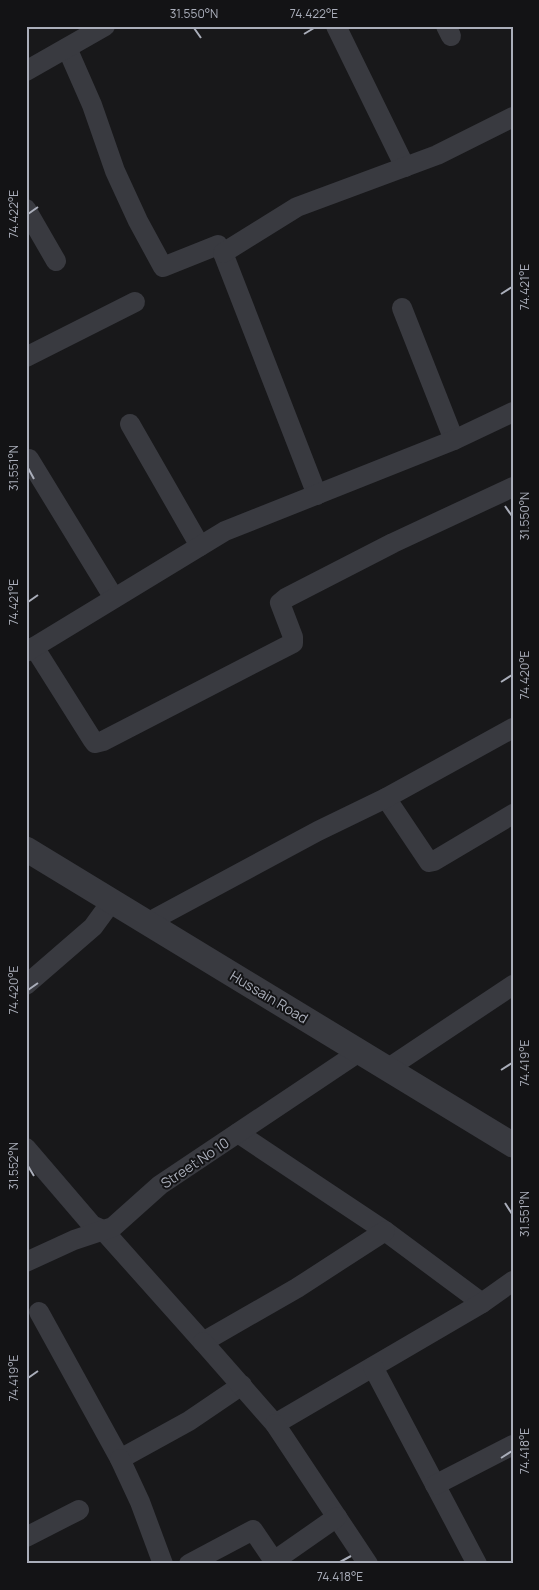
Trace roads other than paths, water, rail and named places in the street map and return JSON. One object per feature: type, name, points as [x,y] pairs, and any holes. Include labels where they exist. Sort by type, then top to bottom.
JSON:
[{"type":"street","points":[[26,71],[105,26]]},
{"type":"street","points":[[336,26],[405,166]]},
{"type":"street","points":[[67,48],[92,105],[115,171],[138,221],[163,267],[218,245],[223,253],[317,494]]},
{"type":"street","points":[[223,253],[297,207],[437,154],[513,117]]},
{"type":"street","points":[[26,209],[56,261]]},
{"type":"street","points":[[26,357],[135,302]]},
{"type":"street","points":[[402,308],[454,440]]},
{"type":"street","points":[[513,412],[454,440],[225,531],[30,650],[95,743],[103,741],[293,643],[293,637],[280,603],[286,598],[393,543],[513,488]]},
{"type":"street","points":[[130,424],[200,546]]},
{"type":"street","points":[[29,459],[114,598]]},
{"type":"street","points":[[147,923],[318,831],[386,798],[513,728]]},
{"type":"street","points":[[386,798],[429,862],[434,861],[513,814]]},
{"type":"street","name":"Hussain Road","points":[[26,850],[513,1145]]},
{"type":"street","points":[[26,985],[93,927],[112,901]]},
{"type":"street","points":[[388,1069],[513,985]]},
{"type":"street","name":"Street No 10","points":[[26,1262],[74,1240],[113,1228],[160,1185],[359,1052]]},
{"type":"street","points":[[238,1133],[385,1231],[482,1303]]},
{"type":"street","points":[[26,1148],[92,1225],[104,1230],[275,1424],[368,1564]]},
{"type":"street","points":[[203,1342],[297,1288],[385,1231]]},
{"type":"street","points":[[275,1424],[482,1303],[513,1282]]},
{"type":"street","points":[[38,1312],[120,1459],[140,1502],[163,1564]]},
{"type":"street","points":[[373,1367],[477,1564]]},
{"type":"street","points":[[120,1459],[189,1421],[242,1385]]},
{"type":"street","points":[[435,1486],[513,1444]]},
{"type":"street","points":[[26,1537],[79,1510]]},
{"type":"street","points":[[189,1564],[253,1530],[274,1561],[337,1517]]}]
